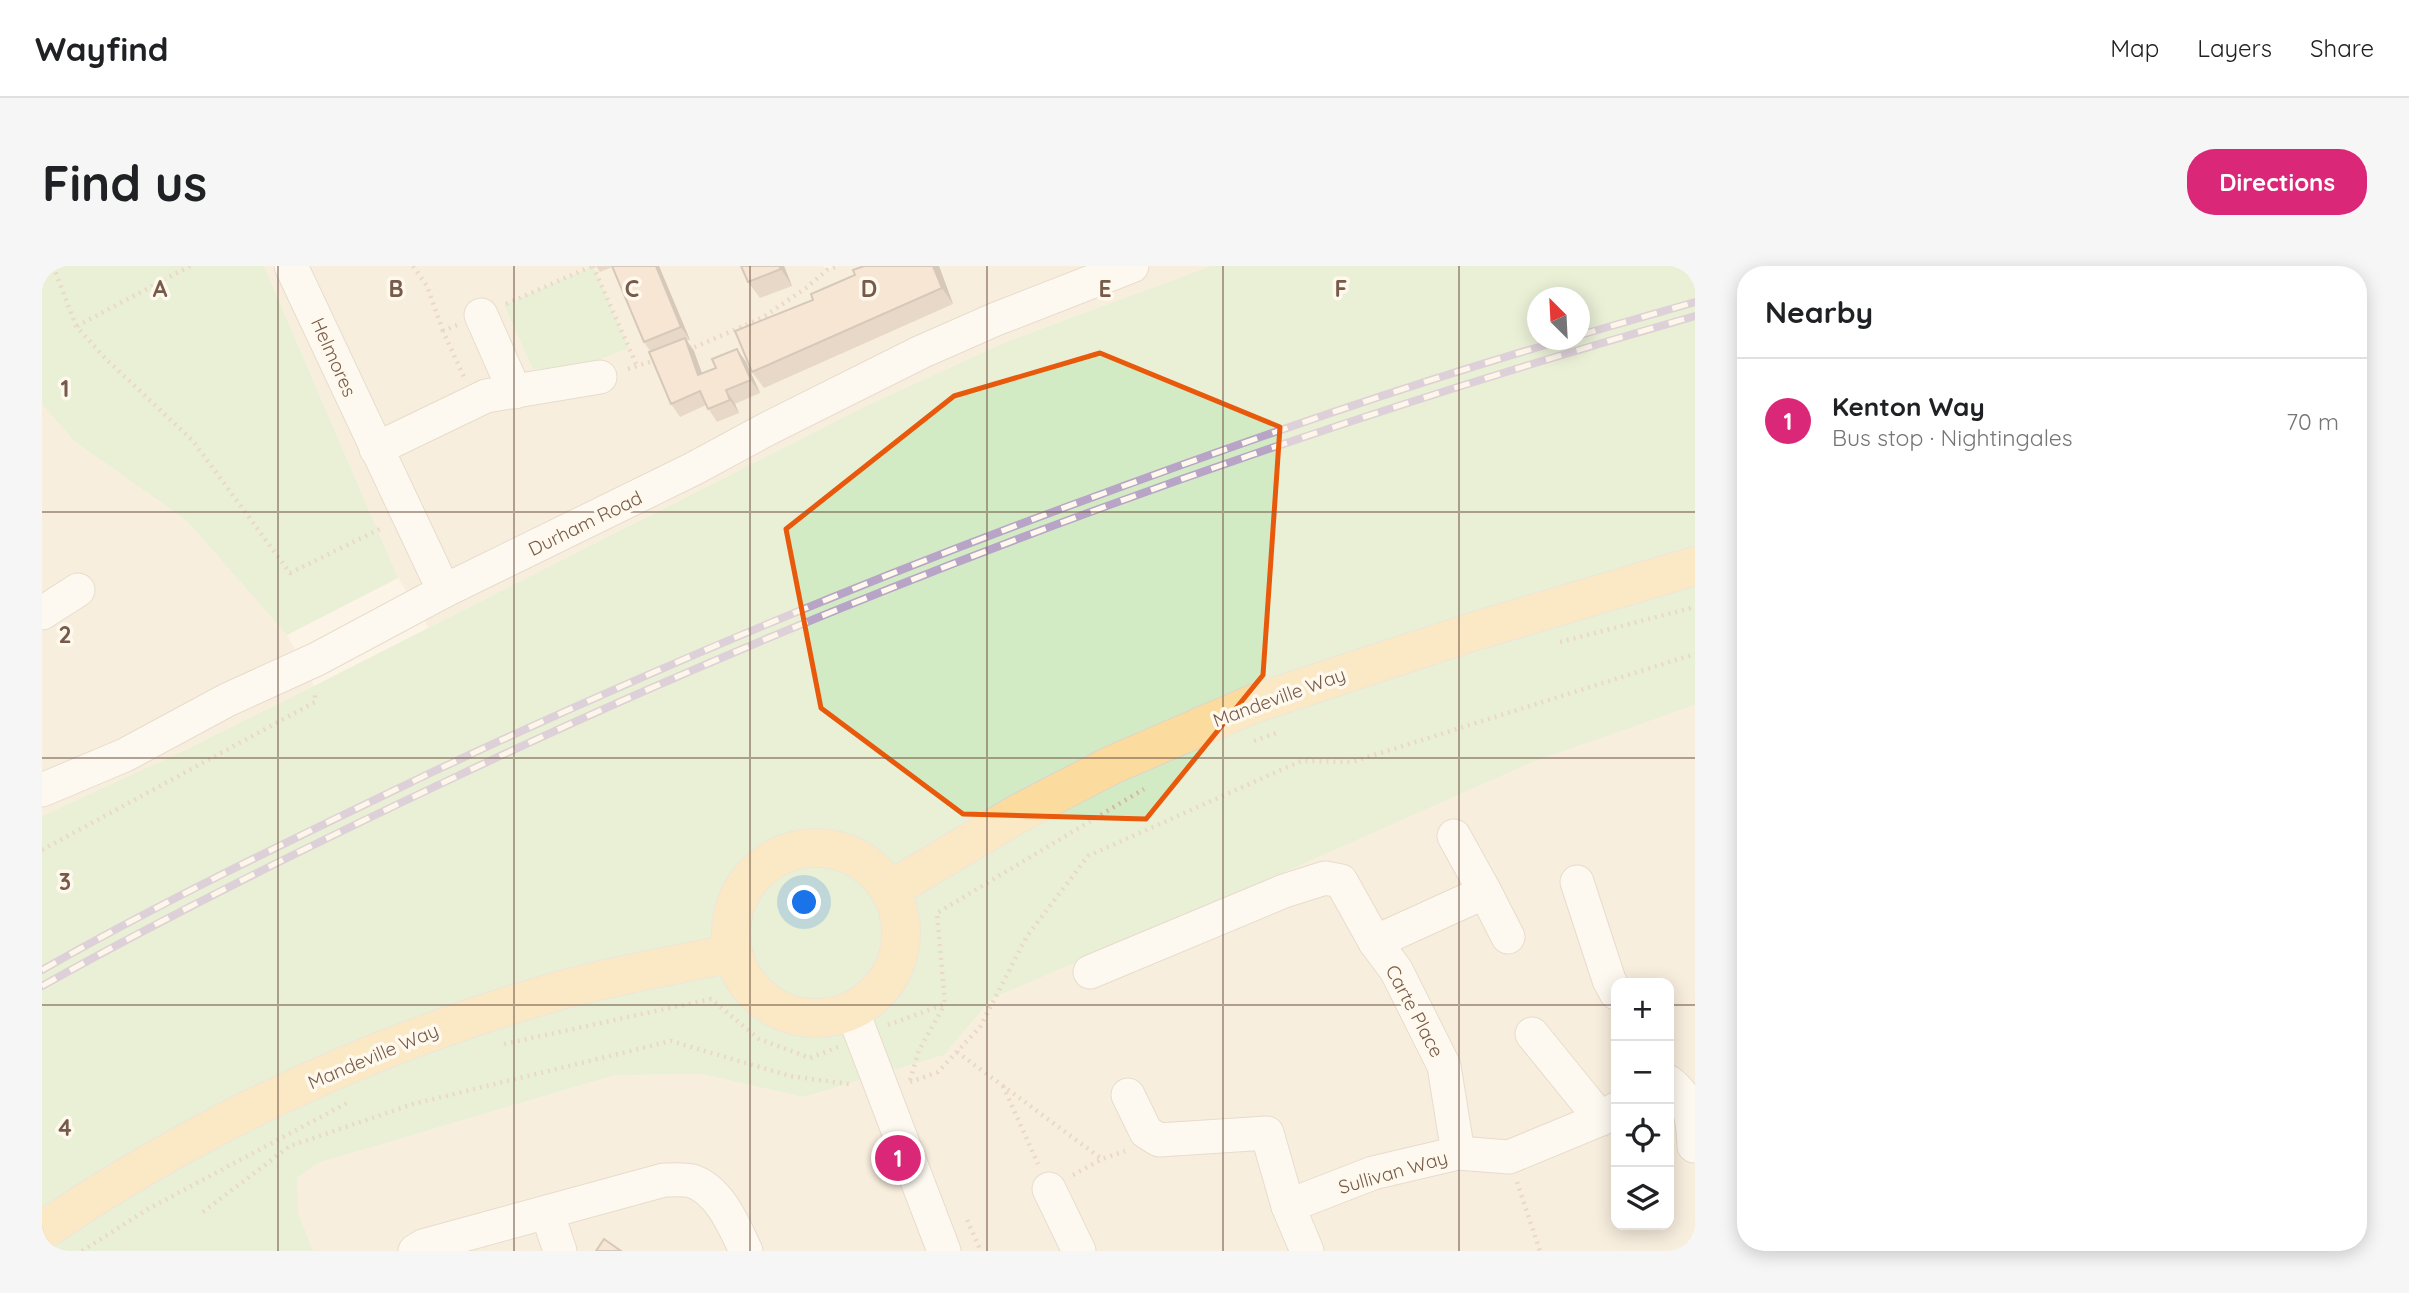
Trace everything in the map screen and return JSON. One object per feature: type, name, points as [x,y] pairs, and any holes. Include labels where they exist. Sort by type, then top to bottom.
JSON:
[{"type":"main road","name":"Mandeville Way","points":[[890,890],[1019,813],[1088,777],[1253,704],[1472,632],[1695,566]]},
{"type":"main road","points":[[808,848],[835,850],[858,859],[876,872],[890,890],[897,906],[901,927],[900,949],[891,972],[875,994],[852,1010],[830,1017],[810,1018],[784,1012],[766,1001],[740,972],[733,953],[731,926],[738,900],[751,879],[767,863],[788,853],[808,848]]},
{"type":"main road","name":"Mandeville Way","points":[[42,1231],[173,1150],[238,1115],[358,1061],[449,1025],[560,990],[733,953]]},
{"type":"street","name":"Helmores","points":[[290,266],[444,592]]},
{"type":"street","name":"Durham Road","points":[[42,790],[124,755],[227,701],[317,659],[444,592],[694,469],[767,429],[921,352],[996,319],[1132,266]]},
{"type":"street","points":[[481,315],[514,392]]},
{"type":"street","points":[[376,449],[486,396],[600,377]]},
{"type":"street","points":[[42,613],[78,590]]},
{"type":"street","points":[[1454,836],[1508,937]]},
{"type":"street","name":"Carte Place","points":[[1090,972],[1284,891],[1325,878],[1341,881],[1375,942],[1396,970],[1444,1066],[1458,1153]]},
{"type":"street","points":[[1577,882],[1611,981]]},
{"type":"street","points":[[1375,942],[1485,892]]},
{"type":"street","points":[[852,1010],[901,1088],[944,1251]]},
{"type":"street","points":[[1532,1034],[1609,1114]]},
{"type":"street","points":[[1674,1087],[1688,1102],[1693,1118],[1694,1146]]},
{"type":"street","points":[[1128,1095],[1146,1132],[1159,1140],[1267,1133],[1289,1206],[1307,1251]]},
{"type":"street","name":"Sullivan Way","points":[[1289,1206],[1373,1173],[1458,1153],[1509,1157],[1609,1114]]},
{"type":"street","points":[[415,1251],[423,1246],[664,1180],[693,1181],[712,1195],[726,1210],[746,1251]]},
{"type":"street","points":[[1049,1189],[1079,1251]]},
{"type":"street","points":[[547,1212],[560,1251]]},
{"type":"path","points":[[53,266],[76,326],[105,358],[193,441],[290,573],[408,515]]},
{"type":"path","points":[[76,326],[190,266]]},
{"type":"path","points":[[413,266],[427,286],[443,331]]},
{"type":"path","points":[[593,266],[637,366]]},
{"type":"path","points":[[677,354],[762,318],[806,288],[825,268],[837,266]]},
{"type":"path","points":[[600,377],[664,358]]},
{"type":"path","points":[[203,1212],[290,1146],[412,1104],[671,1041],[790,1076],[901,1088],[937,1072],[980,1027],[1027,936],[1088,856],[1301,761],[1352,762],[1695,654]]},
{"type":"path","points":[[42,850],[314,702],[317,659]]},
{"type":"path","points":[[901,1088],[945,1004]]},
{"type":"path","points":[[956,1052],[1102,1159],[1159,1140]]},
{"type":"path","points":[[1003,1085],[1049,1189]]},
{"type":"path","points":[[1509,1157],[1540,1251]]},
{"type":"path","points":[[963,1214],[981,1251]]},
{"type":"highlighted area","points":[[1100,353],[1280,427],[1263,675],[1146,819],[963,814],[821,708],[786,529],[954,396]]},
{"type":"shaded area","points":[[264,266],[823,266],[827,270],[837,266],[1211,266],[1006,342],[866,406],[429,628],[398,578]]},
{"type":"shaded area","points":[[42,404],[74,441],[186,520],[287,635],[314,686],[183,751],[42,816]]},
{"type":"shaded area","points":[[1695,705],[1695,1251],[197,1251],[318,1163],[615,1075],[702,1074],[805,1097],[944,1055],[991,999],[1532,761]]},
{"type":"green space","points":[[42,266],[264,266],[398,578],[287,635],[186,520],[74,441],[42,404]]},
{"type":"green space","points":[[593,266],[629,348],[582,366],[533,369],[504,305]]},
{"type":"green space","points":[[1211,266],[1695,266],[1695,705],[1532,762],[991,999],[944,1055],[804,1097],[702,1074],[615,1075],[318,1163],[297,1178],[298,1213],[313,1251],[42,1251],[42,816],[183,751],[314,686],[866,406],[1006,342]]},
{"type":"building","points":[[612,266],[656,266],[681,327],[644,342]]},
{"type":"building","points":[[741,266],[779,266],[781,269],[748,282]]},
{"type":"building","points":[[864,266],[933,266],[942,288],[752,372],[735,331],[813,300],[811,294],[855,275],[853,270]]},
{"type":"building","points":[[685,338],[698,375],[716,368],[712,359],[737,349],[751,380],[726,390],[730,400],[708,409],[700,391],[671,404],[649,352]]},
{"type":"building","points":[[604,1239],[621,1251],[596,1251]]},
{"type":"railway","points":[[1590,332],[1695,302]]},
{"type":"railway","points":[[42,986],[245,879],[451,779],[754,644],[908,581],[1063,522],[1377,413],[1695,316]]},
{"type":"railway","points":[[42,970],[184,893],[426,775],[760,627],[928,559],[1214,453],[1528,350]]},
{"type":"place","name":"Kenton Way","points":[[898,1158]]}]
